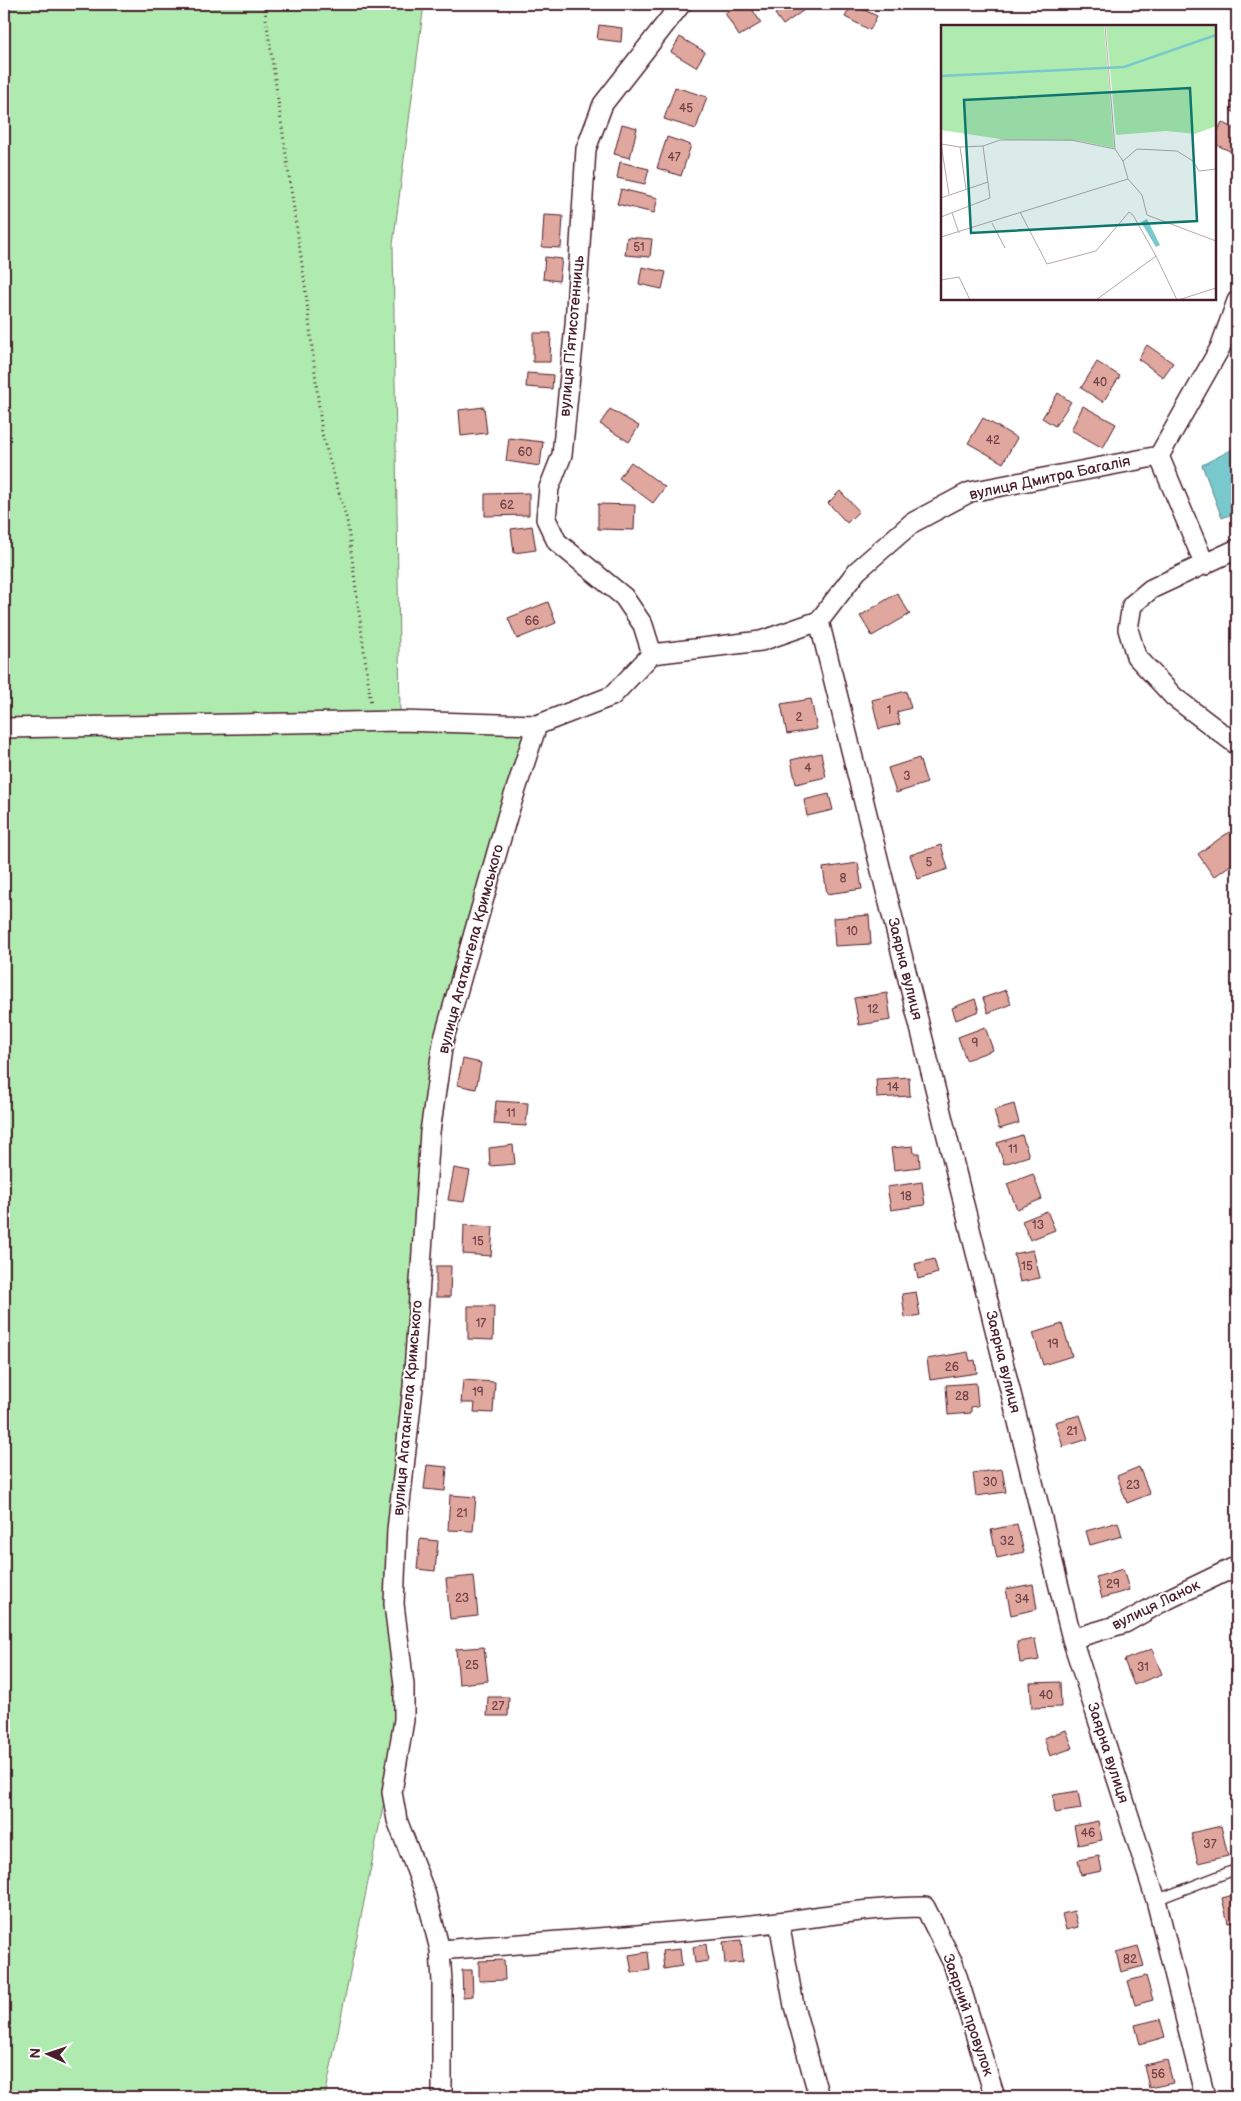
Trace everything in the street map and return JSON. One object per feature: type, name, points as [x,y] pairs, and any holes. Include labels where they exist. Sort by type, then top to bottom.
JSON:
[{"type":"street","name":"вулиця Пʼятисотенниць","points":[[652,654],[643,625],[624,597],[557,542],[546,519],[549,488],[562,455],[575,325],[586,149],[603,104],[681,4]]},
{"type":"street","points":[[1205,565],[1159,456],[1220,348],[1237,301]]},
{"type":"street","name":"вулиця Дмитра Багалія","points":[[820,621],[857,571],[912,523],[970,492],[1159,456]]},
{"type":"street","points":[[1237,549],[1151,589],[1132,605],[1128,629],[1136,656],[1174,697],[1237,745]]},
{"type":"street","points":[[4,728],[373,721],[537,725],[612,696],[652,654],[761,641],[820,621]]},
{"type":"street","name":"Заярна вулиця","points":[[820,621],[1072,1639],[1156,1900],[1205,2097]]},
{"type":"street","name":"вулиця Агатангела Кримського","points":[[442,2097],[442,1982],[440,1950],[426,1895],[397,1820],[392,1792],[404,1720],[404,1685],[394,1604],[397,1530],[413,1387],[430,1132],[443,1042],[507,818],[537,725]]},
{"type":"street","name":"вулиця Ланок","points":[[1072,1639],[1125,1623],[1160,1603],[1237,1566]]},
{"type":"street","name":"Заярний провулок","points":[[779,1922],[893,1907],[925,1907],[953,1963],[996,2097]]},
{"type":"street","points":[[440,1950],[633,1937],[779,1922],[794,2006],[819,2097]]},
{"type":"lane","points":[[1156,1900],[1237,1869]]},
{"type":"path","points":[[264,4],[305,285],[322,434],[347,520],[373,721]]},
{"type":"green space","points":[[4,4],[424,4],[393,245],[400,713],[4,720]]},
{"type":"green space","points":[[402,728],[528,732],[438,1041],[408,1387],[398,1720],[386,1792],[325,2097],[4,2097],[4,737]]},
{"type":"water","points":[[1237,447],[1237,512],[1222,518],[1202,465]]},
{"type":"building","points":[[741,4],[749,4],[761,23],[739,36],[725,13]]},
{"type":"building","points":[[788,4],[800,4],[804,10],[783,25],[775,14]]},
{"type":"building","points":[[852,4],[877,16],[870,30],[845,17]]},
{"type":"building","points":[[599,25],[622,28],[621,42],[597,39]]},
{"type":"building","points":[[680,37],[705,52],[696,67],[671,52]]},
{"type":"building","points":[[675,87],[707,97],[696,129],[664,119]]},
{"type":"building","points":[[1237,92],[1237,113],[1231,111]]},
{"type":"building","points":[[1222,122],[1237,130],[1236,154],[1216,144],[1216,135]]},
{"type":"building","points":[[622,124],[637,128],[630,158],[614,154]]},
{"type":"building","points":[[667,137],[691,145],[681,176],[657,168]]},
{"type":"building","points":[[620,162],[649,169],[645,184],[617,178]]},
{"type":"building","points":[[621,189],[658,198],[654,213],[617,204]]},
{"type":"building","points":[[544,215],[563,216],[561,248],[542,247]]},
{"type":"building","points":[[627,237],[652,239],[650,257],[625,255]]},
{"type":"building","points":[[545,257],[562,259],[559,281],[543,279]]},
{"type":"building","points":[[642,267],[666,272],[662,289],[639,284]]},
{"type":"building","points":[[533,333],[551,333],[550,362],[533,362]]},
{"type":"building","points":[[1147,345],[1173,363],[1163,377],[1138,359]]},
{"type":"building","points":[[1097,362],[1120,376],[1103,402],[1081,388]]},
{"type":"building","points":[[527,373],[553,375],[552,389],[526,387]]},
{"type":"building","points":[[1058,393],[1071,402],[1055,426],[1042,418]]},
{"type":"building","points":[[1083,406],[1116,424],[1103,448],[1071,430]]},
{"type":"building","points":[[484,407],[487,433],[461,436],[459,410]]},
{"type":"building","points":[[610,409],[639,426],[629,442],[600,424]]},
{"type":"building","points":[[983,418],[1017,438],[1003,463],[968,443]]},
{"type":"building","points":[[509,438],[543,442],[540,466],[506,461]]},
{"type":"building","points":[[631,462],[665,487],[653,503],[619,478]]},
{"type":"building","points":[[840,491],[859,511],[847,523],[828,503]]},
{"type":"building","points":[[529,493],[529,515],[485,516],[485,494]]},
{"type":"building","points":[[598,504],[635,505],[634,530],[598,529]]},
{"type":"building","points":[[532,526],[536,550],[514,553],[511,529]]},
{"type":"building","points":[[897,593],[910,614],[872,636],[860,616]]},
{"type":"building","points":[[548,602],[556,623],[517,639],[508,618]]},
{"type":"building","points":[[906,691],[911,708],[897,712],[900,724],[879,729],[872,700]]},
{"type":"building","points":[[811,699],[817,729],[787,734],[781,704]]},
{"type":"building","points":[[821,753],[826,777],[796,784],[791,760]]},
{"type":"building","points":[[919,758],[927,783],[896,793],[888,768]]},
{"type":"building","points":[[829,794],[833,810],[807,816],[804,800]]},
{"type":"building","points":[[1229,832],[1237,843],[1237,860],[1214,877],[1198,854]]},
{"type":"building","points":[[941,845],[948,869],[918,879],[910,855]]},
{"type":"building","points":[[858,863],[862,889],[827,894],[823,868]]},
{"type":"building","points":[[869,915],[871,944],[835,946],[833,918]]},
{"type":"building","points":[[1006,990],[1011,1004],[988,1013],[983,998]]},
{"type":"building","points":[[887,993],[891,1020],[859,1025],[854,998]]},
{"type":"building","points":[[975,999],[979,1011],[956,1020],[952,1008]]},
{"type":"building","points":[[985,1027],[993,1050],[966,1060],[958,1037]]},
{"type":"building","points":[[463,1059],[481,1063],[476,1089],[457,1085]]},
{"type":"building","points":[[909,1077],[910,1096],[877,1098],[876,1079]]},
{"type":"building","points":[[496,1101],[528,1103],[526,1126],[494,1124]]},
{"type":"building","points":[[1014,1104],[1019,1123],[999,1129],[994,1110]]},
{"type":"building","points":[[1022,1135],[1029,1156],[1004,1164],[997,1143]]},
{"type":"building","points":[[513,1145],[515,1164],[490,1166],[489,1148]]},
{"type":"building","points":[[913,1146],[914,1153],[919,1153],[920,1167],[894,1170],[891,1148]]},
{"type":"building","points":[[454,1168],[470,1171],[464,1202],[448,1200]]},
{"type":"building","points":[[1033,1174],[1042,1199],[1017,1209],[1007,1184]]},
{"type":"building","points":[[922,1182],[925,1205],[891,1210],[887,1187]]},
{"type":"building","points":[[1047,1211],[1055,1230],[1030,1240],[1022,1221]]},
{"type":"building","points":[[464,1225],[493,1227],[491,1256],[463,1254]]},
{"type":"building","points":[[1033,1250],[1040,1278],[1020,1282],[1014,1254]]},
{"type":"building","points":[[934,1259],[938,1273],[918,1279],[915,1264]]},
{"type":"building","points":[[436,1266],[451,1266],[450,1297],[436,1297]]},
{"type":"building","points":[[916,1292],[920,1315],[905,1318],[902,1294]]},
{"type":"building","points":[[468,1306],[494,1306],[493,1340],[468,1339]]},
{"type":"building","points":[[1062,1324],[1072,1356],[1043,1365],[1033,1333]]},
{"type":"building","points":[[968,1352],[970,1361],[975,1360],[977,1373],[930,1380],[927,1359]]},
{"type":"building","points":[[463,1380],[495,1382],[493,1413],[474,1412],[475,1403],[461,1403]]},
{"type":"building","points":[[976,1383],[978,1406],[971,1407],[971,1413],[948,1415],[946,1385]]},
{"type":"building","points":[[1080,1415],[1088,1439],[1063,1447],[1055,1422]]},
{"type":"building","points":[[427,1465],[447,1467],[445,1491],[424,1489]]},
{"type":"building","points":[[1139,1467],[1150,1494],[1127,1503],[1117,1476]]},
{"type":"building","points":[[1002,1469],[1006,1492],[976,1496],[973,1473]]},
{"type":"building","points":[[450,1495],[476,1497],[473,1531],[448,1530]]},
{"type":"building","points":[[1118,1522],[1122,1536],[1090,1545],[1086,1531]]},
{"type":"building","points":[[1017,1524],[1024,1552],[997,1558],[991,1530]]},
{"type":"building","points":[[420,1539],[438,1541],[435,1571],[417,1569]]},
{"type":"building","points":[[1123,1569],[1129,1590],[1102,1598],[1096,1577]]},
{"type":"building","points":[[474,1576],[478,1616],[450,1619],[446,1579]]},
{"type":"building","points":[[1033,1584],[1037,1609],[1011,1615],[1006,1589]]},
{"type":"building","points":[[1035,1639],[1039,1660],[1020,1663],[1017,1642]]},
{"type":"building","points":[[484,1647],[488,1681],[459,1684],[456,1649]]},
{"type":"building","points":[[1152,1649],[1162,1674],[1134,1685],[1124,1660]]},
{"type":"building","points":[[1060,1682],[1061,1707],[1032,1708],[1030,1683]]},
{"type":"building","points":[[488,1697],[509,1697],[508,1716],[487,1716]]},
{"type":"building","points":[[1066,1730],[1073,1748],[1050,1756],[1044,1738]]},
{"type":"building","points":[[1078,1791],[1081,1809],[1055,1813],[1053,1795]]},
{"type":"building","points":[[1098,1821],[1102,1840],[1078,1845],[1074,1826]]},
{"type":"building","points":[[1221,1826],[1228,1856],[1198,1863],[1191,1833]]},
{"type":"building","points":[[1099,1856],[1102,1871],[1081,1875],[1078,1860]]},
{"type":"building","points":[[1237,1894],[1237,1921],[1228,1923],[1222,1898]]},
{"type":"building","points":[[1074,1911],[1078,1927],[1066,1930],[1062,1914]]},
{"type":"building","points":[[741,1940],[743,1962],[725,1964],[723,1942]]},
{"type":"building","points":[[706,1944],[708,1961],[695,1963],[693,1947]]},
{"type":"building","points":[[1138,1946],[1144,1966],[1121,1972],[1116,1952]]},
{"type":"building","points":[[680,1949],[682,1966],[664,1969],[662,1951]]},
{"type":"building","points":[[648,1952],[650,1970],[632,1973],[629,1955]]},
{"type":"building","points":[[504,1960],[505,1980],[479,1981],[479,1961]]},
{"type":"building","points":[[462,1970],[472,1970],[473,1996],[463,1997]]},
{"type":"building","points":[[1146,1976],[1153,2000],[1135,2005],[1128,1981]]},
{"type":"building","points":[[1160,2019],[1165,2037],[1140,2044],[1135,2025]]},
{"type":"building","points":[[1167,2060],[1173,2083],[1149,2088],[1144,2065]]}]
